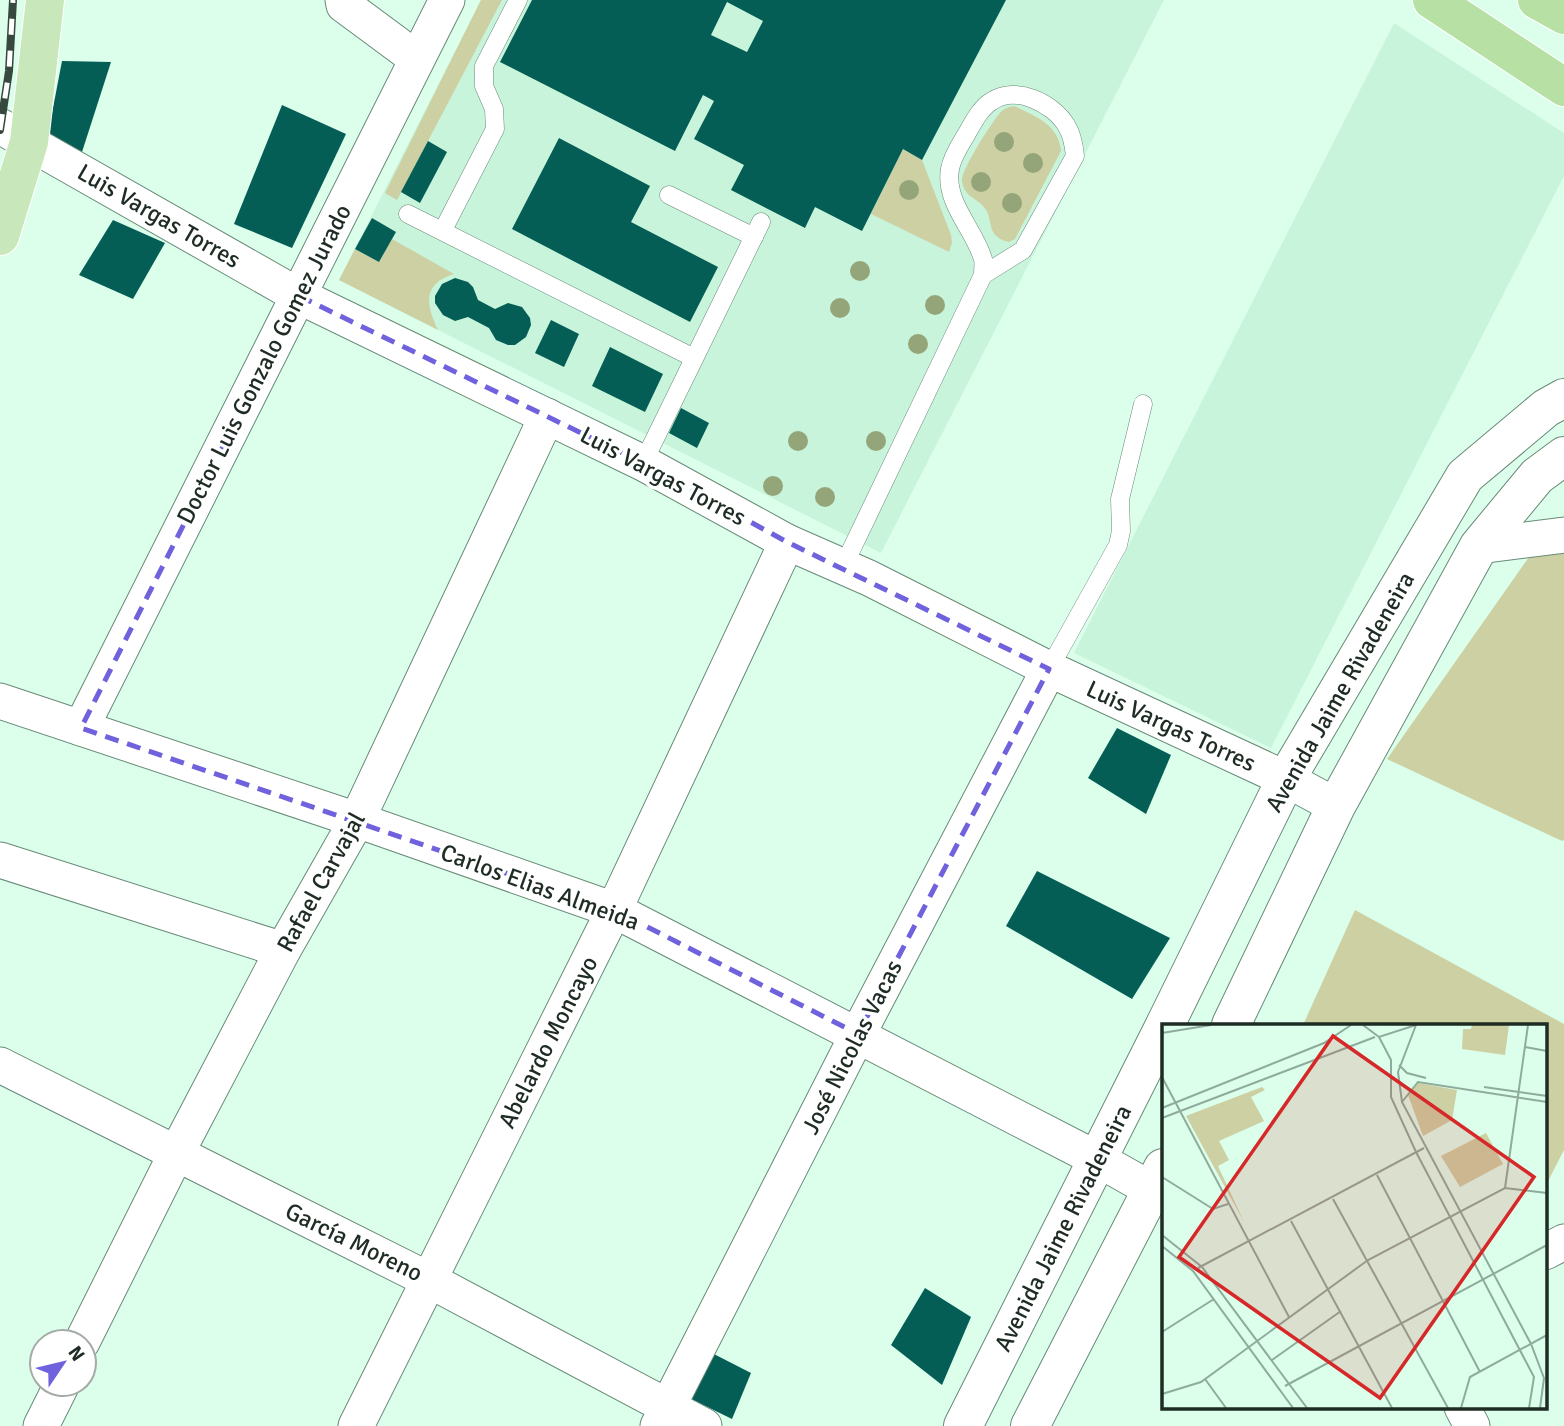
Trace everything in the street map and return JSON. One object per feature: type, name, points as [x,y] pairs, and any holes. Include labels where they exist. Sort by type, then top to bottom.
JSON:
[{"type":"highway","points":[[1432,0],[1564,87]]},
{"type":"highway","points":[[1537,0],[1564,15]]},
{"type":"main road","points":[[0,236],[15,134],[45,0]]},
{"type":"main road","name":"Avenida Jaime Rivadeneira","points":[[1165,1024],[1286,779],[1465,476],[1546,408],[1564,398]]},
{"type":"main road","name":"Avenida Jaime Rivadeneira","points":[[1231,1024],[1336,806],[1479,546],[1536,476],[1564,456]]},
{"type":"main road","name":"Avenida Jaime Rivadeneira","points":[[963,1426],[1162,1031]]},
{"type":"main road","points":[[1030,1426],[1160,1185]]},
{"type":"street","points":[[343,0],[344,5],[417,60]]},
{"type":"street","name":"Doctor Luis Gonzalo Gomez Jurado","points":[[81,728],[447,0]]},
{"type":"street","name":"Luis Vargas Torres","points":[[15,134],[299,296],[643,463],[787,542],[1049,669],[1286,779],[1336,806]]},
{"type":"street","name":"Rafael Carvajal","points":[[89,1328],[283,950],[357,820],[547,416]]},
{"type":"street","points":[[1479,546],[1564,535]]},
{"type":"street","name":"Abelardo Moncayo","points":[[356,1426],[614,909],[787,542]]},
{"type":"street","name":"José Nicolas Vacas","points":[[663,1417],[858,1034],[1049,669]]},
{"type":"street","name":"Carlos Elias Almeida","points":[[0,701],[614,909],[1099,1160],[1160,1185]]},
{"type":"street","points":[[0,860],[283,950]]},
{"type":"street","name":"García Moreno","points":[[0,1065],[429,1280],[663,1417],[704,1426]]},
{"type":"street","points":[[1546,1251],[1564,1242]]},
{"type":"street","points":[[41,1426],[55,1398]]},
{"type":"street","points":[[1463,1408],[1472,1426]]},
{"type":"lane","points":[[443,230],[495,129],[494,109],[484,86],[484,66],[518,0]]},
{"type":"lane","points":[[843,567],[983,275],[983,259],[950,186],[950,167],[960,144],[989,103],[1009,94],[1025,97],[1056,112],[1067,125],[1075,156],[1023,250],[983,275]]},
{"type":"lane","points":[[643,463],[757,229],[669,195]]},
{"type":"lane","points":[[408,214],[694,358]]},
{"type":"lane","points":[[1049,669],[1118,545],[1121,531],[1120,499],[1143,404]]},
{"type":"highlighted area","points":[[299,296],[643,463],[787,542],[1049,669],[858,1034],[614,910],[81,728]]},
{"type":"shaded area","points":[[481,0],[1164,0],[881,553],[339,280]]},
{"type":"shaded area","points":[[481,0],[502,0],[397,200],[385,193]]},
{"type":"shaded area","points":[[1394,23],[1564,133],[1564,176],[1271,748],[1074,653]]},
{"type":"shaded area","points":[[1014,106],[1045,122],[1056,134],[1061,151],[1015,239],[1009,242],[996,236],[986,210],[967,192],[962,180],[990,126],[1002,111]]},
{"type":"shaded area","points":[[903,149],[922,160],[951,235],[949,252],[871,214]]},
{"type":"shaded area","points":[[392,239],[454,274],[436,283],[430,296],[429,304],[438,330],[339,280],[355,249],[379,262]]},
{"type":"shaded area","points":[[1534,550],[1564,553],[1562,841],[1387,759]]},
{"type":"shaded area","points":[[1355,910],[1564,1024],[1564,1150],[1546,1185],[1546,1024],[1303,1024]]},
{"type":"building","points":[[532,0],[1006,0],[922,160],[903,149],[862,231],[815,207],[805,228],[731,190],[744,165],[694,139],[714,101],[703,95],[675,151],[500,62]],"holes":[[[727,2],[763,21],[747,52],[711,35]]]},
{"type":"building","points":[[62,61],[111,62],[82,152],[48,134]]},
{"type":"building","points":[[282,105],[346,134],[292,248],[234,224]]},
{"type":"building","points":[[559,138],[650,186],[631,222],[718,267],[690,322],[512,229]]},
{"type":"building","points":[[428,141],[447,152],[420,203],[401,192]]},
{"type":"building","points":[[372,218],[396,232],[379,262],[355,249]]},
{"type":"building","points":[[113,220],[165,243],[133,299],[79,275]]},
{"type":"building","points":[[455,278],[468,282],[478,300],[495,309],[508,303],[522,307],[530,318],[531,325],[526,337],[515,345],[508,345],[496,340],[489,328],[468,317],[455,321],[443,315],[435,303],[435,296],[442,284]]},
{"type":"building","points":[[551,320],[579,334],[564,367],[535,353]]},
{"type":"building","points":[[610,347],[663,374],[645,412],[592,386]]},
{"type":"building","points":[[681,408],[709,423],[697,448],[669,433]]},
{"type":"building","points":[[1117,728],[1171,755],[1146,814],[1088,778]]},
{"type":"building","points":[[1037,871],[1170,938],[1132,999],[1006,926]]},
{"type":"building","points":[[925,1288],[971,1317],[942,1385],[891,1345]]},
{"type":"building","points":[[706,1350],[751,1373],[732,1419],[683,1395]]},
{"type":"railway","points":[[0,130],[9,71],[13,0]]}]
